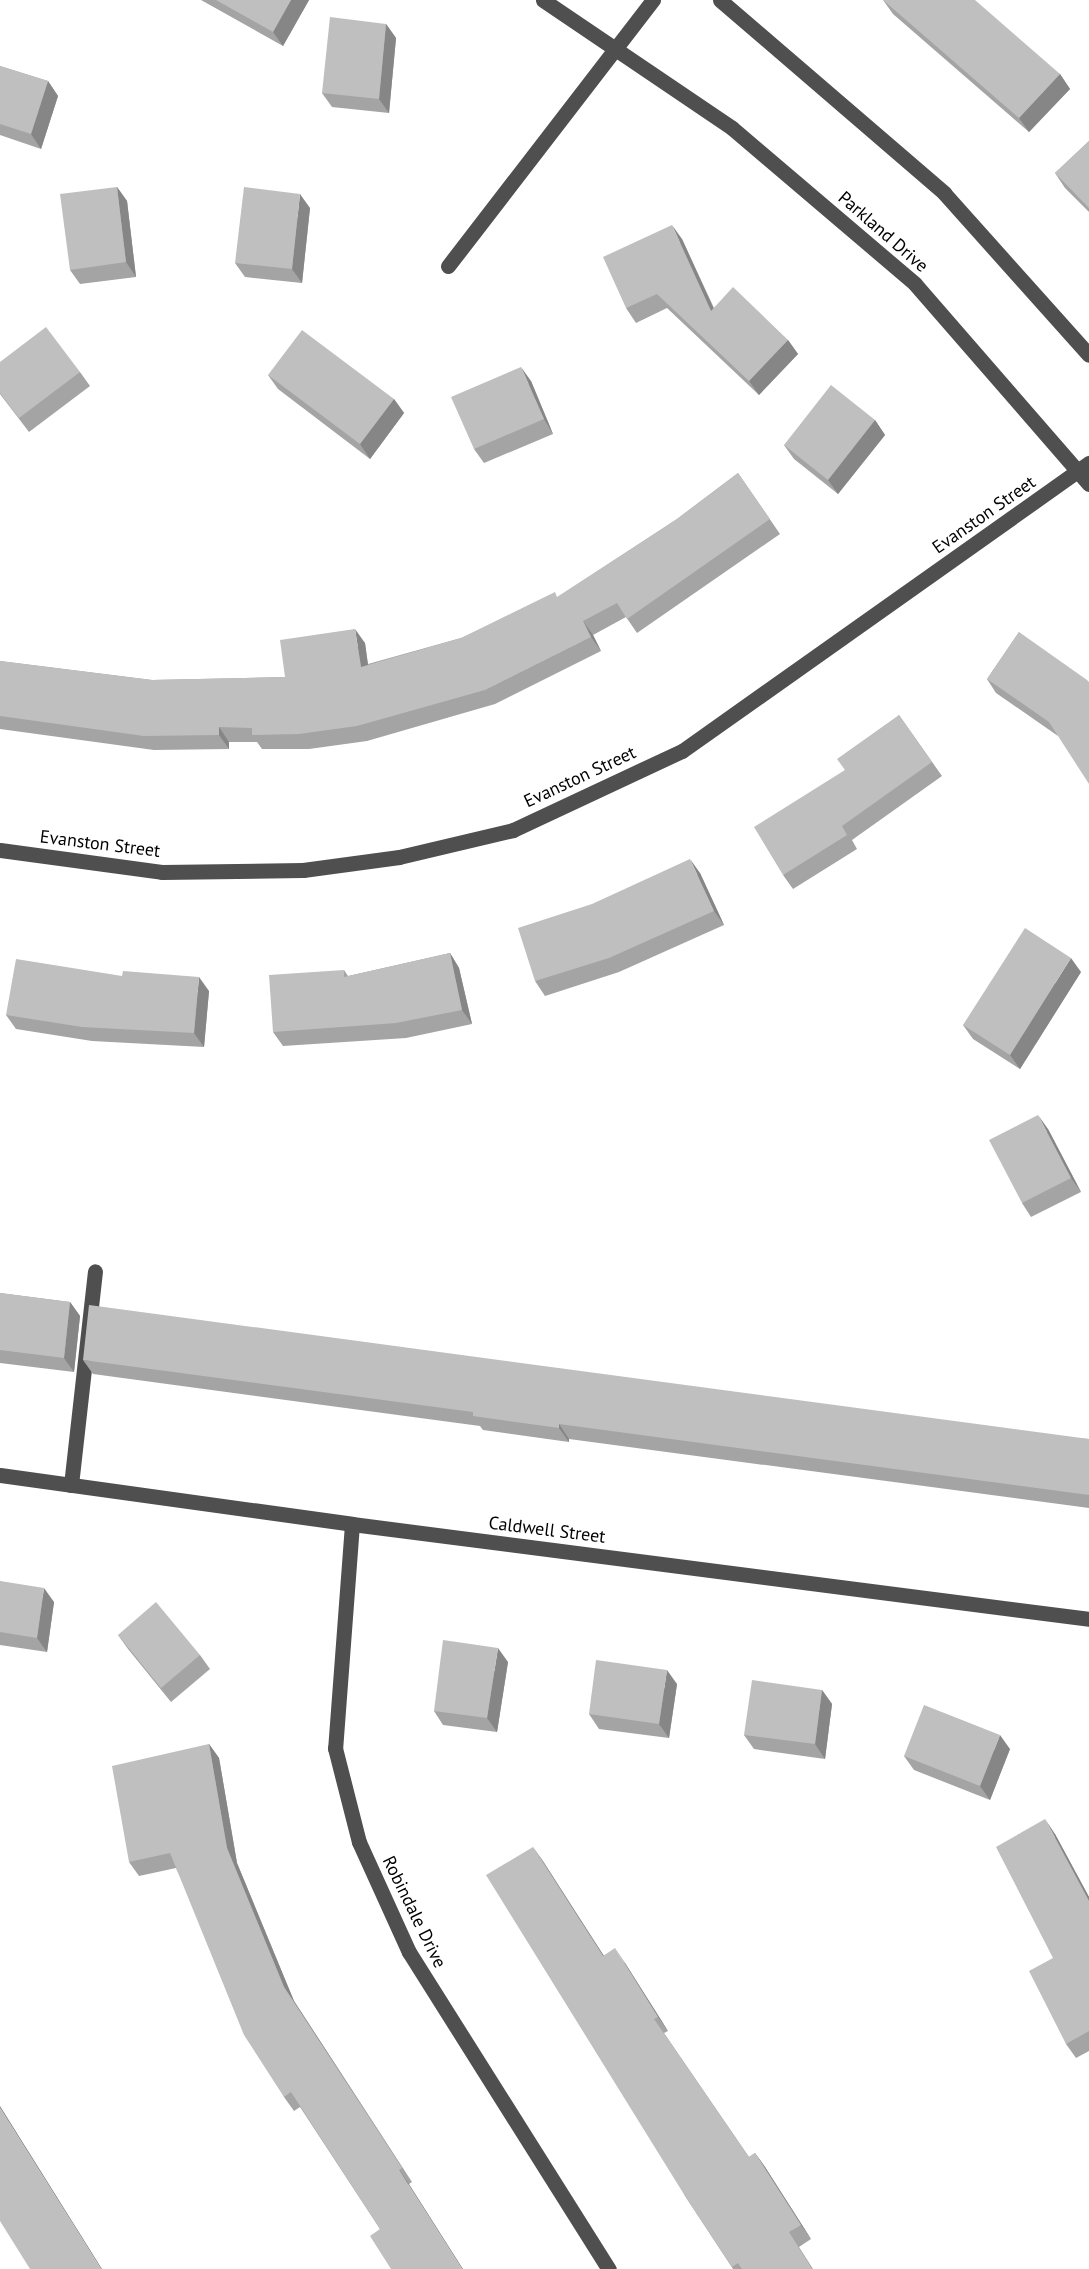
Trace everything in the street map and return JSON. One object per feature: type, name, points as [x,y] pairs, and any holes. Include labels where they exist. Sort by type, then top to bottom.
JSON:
[{"type":"street","name":"Parkland Drive","points":[[543,0],[616,46],[732,128],[915,284],[1086,473]]},
{"type":"street","points":[[447,266],[653,0]]},
{"type":"street","points":[[720,0],[944,193],[1089,355]]},
{"type":"street","name":"Evanston Street","points":[[0,850],[162,872],[303,870],[399,857],[513,830],[682,751],[1086,473]]},
{"type":"street","points":[[71,1485],[95,1271]]},
{"type":"street","name":"Caldwell Street","points":[[0,1475],[352,1524],[1089,1618]]},
{"type":"street","name":"Robindale Drive","points":[[352,1524],[334,1748],[359,1842],[409,1952],[609,2269]]},
{"type":"building","points":[[216,0],[291,0],[273,32]]},
{"type":"building","points":[[883,0],[975,0],[1060,74],[1019,118]]},
{"type":"building","points":[[330,17],[386,24],[379,99],[322,93]]},
{"type":"building","points":[[0,66],[48,81],[31,134],[0,124]]},
{"type":"building","points":[[1089,141],[1089,208],[1055,173]]},
{"type":"building","points":[[117,187],[126,262],[70,270],[60,194]]},
{"type":"building","points":[[244,187],[300,194],[292,269],[235,263]]},
{"type":"building","points":[[672,225],[711,311],[733,287],[788,340],[749,381],[657,294],[626,308],[603,257]]},
{"type":"building","points":[[46,327],[80,372],[19,418],[0,393],[0,362]]},
{"type":"building","points":[[302,330],[394,399],[360,444],[268,375]]},
{"type":"building","points":[[521,367],[544,419],[474,449],[451,397]]},
{"type":"building","points":[[831,385],[875,420],[828,480],[784,445]]},
{"type":"building","points":[[738,473],[770,519],[627,619],[617,603],[583,621],[591,637],[485,690],[357,726],[299,734],[252,735],[252,728],[219,727],[219,735],[144,736],[0,716],[0,661],[152,680],[285,677],[280,640],[355,629],[361,667],[461,638],[555,592],[557,597],[677,519]]},
{"type":"building","points":[[1019,632],[1089,682],[1089,784],[1049,722],[987,679]]},
{"type":"building","points":[[899,715],[932,762],[842,826],[847,835],[783,875],[754,827],[845,770],[837,759]]},
{"type":"building","points":[[690,859],[714,911],[609,958],[535,981],[518,928],[592,904]]},
{"type":"building","points":[[1025,928],[1071,958],[1010,1055],[963,1025]]},
{"type":"building","points":[[450,953],[462,1010],[396,1023],[273,1032],[269,975],[344,970],[344,977]]},
{"type":"building","points":[[16,959],[122,976],[123,971],[199,977],[194,1033],[82,1027],[6,1015]]},
{"type":"building","points":[[1038,1115],[1071,1178],[1022,1203],[989,1140]]},
{"type":"building","points":[[0,1293],[70,1302],[64,1358],[0,1350]]},
{"type":"building","points":[[89,1305],[1089,1439],[1089,1495],[559,1424],[559,1428],[473,1416],[473,1412],[83,1360]]},
{"type":"building","points":[[0,1581],[44,1588],[37,1638],[0,1632]]},
{"type":"building","points":[[156,1602],[200,1655],[161,1688],[118,1635]]},
{"type":"building","points":[[443,1640],[498,1648],[487,1718],[434,1711]]},
{"type":"building","points":[[596,1660],[667,1670],[659,1724],[589,1714]]},
{"type":"building","points":[[752,1680],[822,1690],[815,1744],[744,1735]]},
{"type":"building","points":[[924,1705],[1000,1735],[980,1786],[904,1756]]},
{"type":"building","points":[[209,1744],[227,1848],[284,1987],[402,2168],[399,2170],[462,2269],[391,2269],[370,2236],[380,2229],[291,2092],[284,2097],[244,2035],[170,1853],[129,1862],[112,1766]]},
{"type":"building","points":[[1045,1819],[1089,1901],[1089,2031],[1066,2044],[1029,1971],[1053,1958],[996,1847]]},
{"type":"building","points":[[533,1847],[603,1956],[615,1948],[658,2017],[654,2019],[749,2157],[755,2153],[801,2225],[789,2232],[812,2269],[742,2269],[738,2263],[732,2267],[685,2196],[486,1875]]},
{"type":"building","points":[[0,2108],[101,2269],[30,2269],[0,2221]]}]
